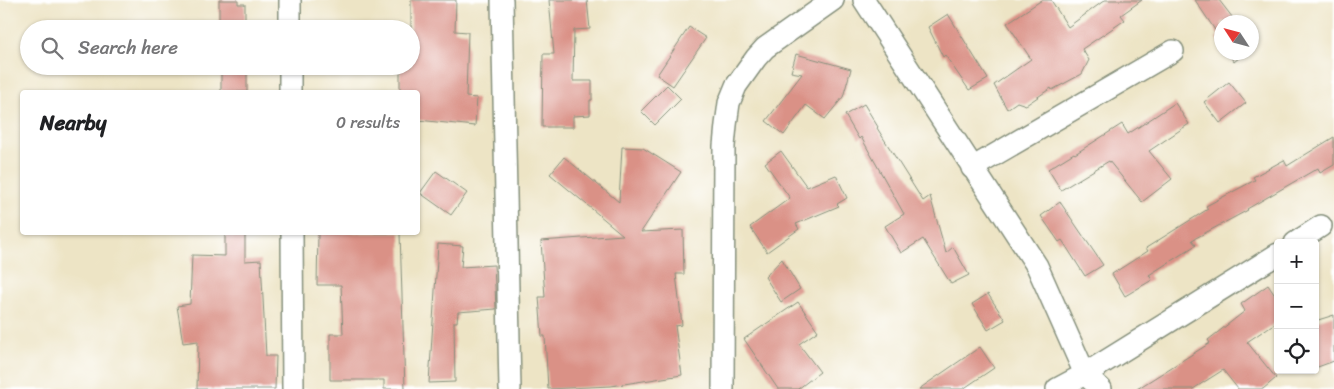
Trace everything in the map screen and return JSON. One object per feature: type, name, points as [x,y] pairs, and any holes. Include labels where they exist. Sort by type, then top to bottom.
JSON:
[{"type":"street","points":[[290,0],[290,20]]},
{"type":"street","points":[[502,0],[510,389]]},
{"type":"street","points":[[723,389],[724,146],[729,103],[736,86],[765,48],[833,0]]},
{"type":"street","points":[[864,0],[1036,266],[1085,374],[1101,389]]},
{"type":"street","points":[[972,168],[1173,51]]},
{"type":"street","points":[[290,75],[290,90]]},
{"type":"street","points":[[1301,239],[1321,226]]},
{"type":"street","points":[[292,235],[294,389]]},
{"type":"street","points":[[1057,389],[1085,374],[1274,256]]},
{"type":"building","points":[[219,0],[238,0],[238,4],[245,4],[245,20],[219,20]]},
{"type":"building","points":[[411,0],[456,0],[455,31],[468,32],[466,97],[477,98],[475,126],[420,120],[420,90],[400,90],[400,75],[420,75],[420,20],[411,20]]},
{"type":"building","points":[[549,0],[587,0],[590,29],[574,30],[573,81],[592,81],[592,100],[590,100],[590,115],[573,116],[573,127],[542,127],[543,54],[554,54]]},
{"type":"building","points":[[1042,0],[1051,0],[1068,27],[1105,0],[1142,0],[1121,15],[1125,20],[1082,49],[1089,60],[1082,74],[1052,90],[1051,88],[1026,105],[1017,102],[1007,109],[994,85],[1031,59],[1007,23]]},
{"type":"building","points":[[1195,0],[1219,0],[1231,15],[1214,15],[1214,28]]},
{"type":"building","points":[[948,14],[988,79],[969,90],[945,55],[943,57],[928,27]]},
{"type":"building","points":[[689,27],[706,38],[673,86],[657,75]]},
{"type":"building","points":[[796,54],[851,69],[843,97],[825,119],[806,105],[784,135],[766,121],[802,74],[791,72]]},
{"type":"building","points":[[221,75],[247,75],[247,90],[221,90]]},
{"type":"building","points":[[1229,82],[1246,103],[1220,123],[1204,102]]},
{"type":"building","points":[[667,85],[681,99],[655,125],[641,111]]},
{"type":"building","points":[[1175,103],[1189,124],[1149,151],[1172,179],[1142,202],[1109,161],[1061,190],[1048,169],[1122,124],[1128,134]]},
{"type":"building","points":[[864,104],[923,201],[930,196],[946,253],[953,247],[969,275],[951,284],[923,239],[901,253],[885,226],[904,214],[861,137],[859,139],[845,115]]},
{"type":"building","points":[[1334,137],[1334,165],[1320,173],[1318,168],[1248,210],[1192,240],[1196,245],[1149,275],[1152,280],[1125,296],[1112,274],[1148,251],[1146,248],[1208,209],[1206,206],[1255,180],[1253,177],[1284,160],[1287,166]]},
{"type":"building","points":[[622,147],[643,148],[681,172],[641,232],[683,230],[684,274],[676,274],[682,325],[675,326],[682,375],[611,386],[548,389],[545,336],[542,336],[539,297],[545,297],[541,241],[623,235],[550,174],[564,157],[619,202]]},
{"type":"building","points":[[781,151],[807,187],[836,175],[847,198],[837,204],[839,206],[796,224],[799,229],[767,252],[750,227],[790,198],[765,163]]},
{"type":"building","points":[[436,171],[467,193],[451,215],[420,193]]},
{"type":"building","points":[[1060,202],[1103,265],[1085,276],[1062,240],[1059,242],[1041,216]]},
{"type":"building","points":[[225,235],[245,235],[245,261],[261,260],[266,356],[276,356],[275,389],[197,389],[198,341],[183,343],[177,306],[190,304],[192,255],[225,256]]},
{"type":"building","points":[[318,235],[400,235],[405,389],[384,389],[384,380],[330,380],[330,334],[343,334],[341,285],[317,285]]},
{"type":"building","points":[[438,244],[463,246],[461,267],[494,265],[496,309],[458,312],[457,322],[454,322],[455,382],[429,383]]},
{"type":"building","points":[[782,259],[800,289],[781,302],[765,277]]},
{"type":"building","points":[[1268,285],[1274,294],[1274,324],[1247,342],[1276,378],[1263,389],[1238,389],[1223,370],[1193,389],[1137,389],[1210,343],[1208,340],[1245,311],[1241,304]]},
{"type":"building","points":[[988,294],[1005,320],[988,330],[972,304]]},
{"type":"building","points":[[798,302],[818,331],[799,344],[820,372],[798,389],[778,389],[744,339]]},
{"type":"building","points":[[1334,315],[1334,361],[1319,367],[1319,329],[1319,320]]},
{"type":"building","points":[[980,347],[994,368],[963,389],[919,389]]}]
